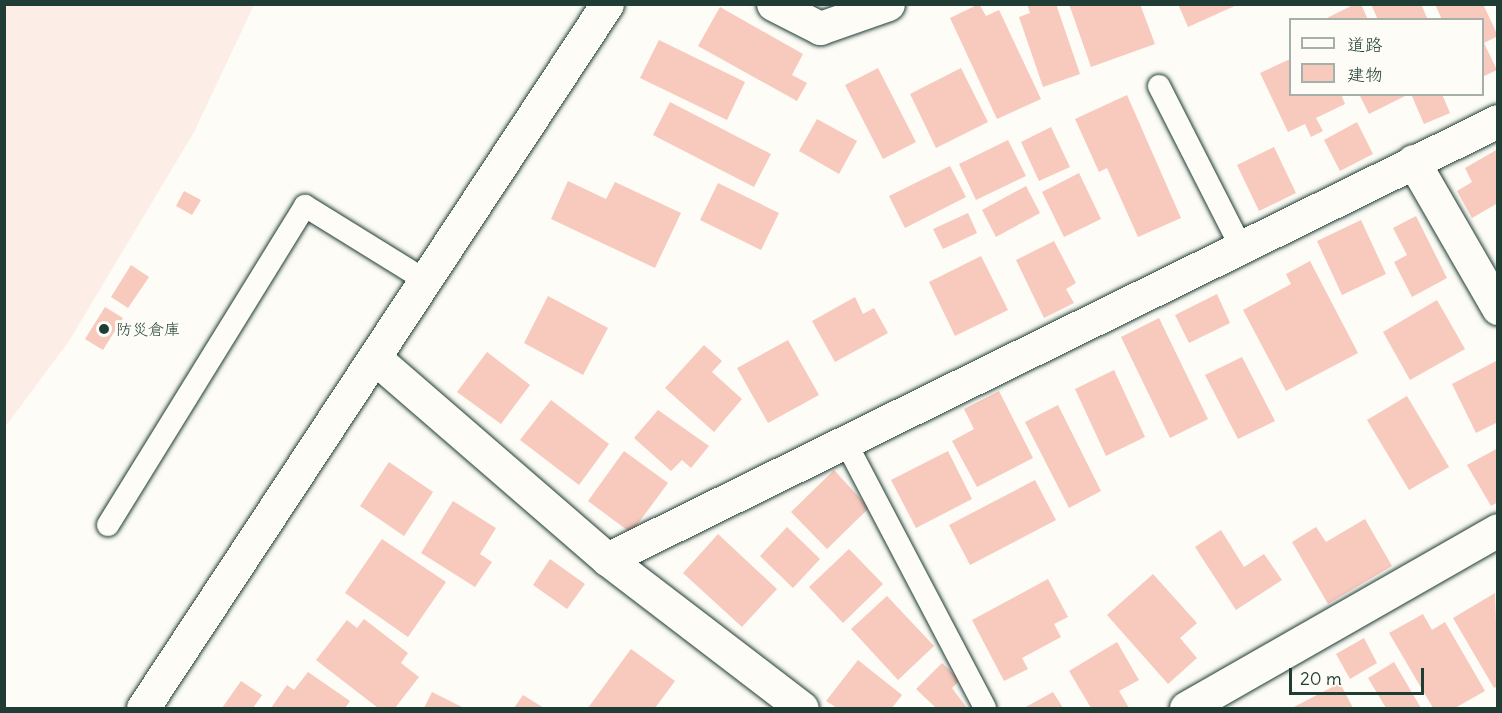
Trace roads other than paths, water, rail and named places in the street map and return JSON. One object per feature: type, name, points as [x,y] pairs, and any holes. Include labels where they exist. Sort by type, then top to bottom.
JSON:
[{"type":"street","points":[[143,708],[607,4]]},
{"type":"street","points":[[773,4],[820,28],[888,4]]},
{"type":"street","points":[[607,559],[1240,245],[1497,121]]},
{"type":"street","points":[[1413,161],[1497,308]]},
{"type":"street","points":[[375,358],[607,559],[802,708]]},
{"type":"street","points":[[1186,708],[1497,530]]},
{"type":"lane","points":[[1159,86],[1240,245]]},
{"type":"lane","points":[[108,525],[305,206],[425,280]]},
{"type":"lane","points":[[845,441],[986,708]]},
{"type":"place","name":"防災倉庫","points":[[104,329]]}]
